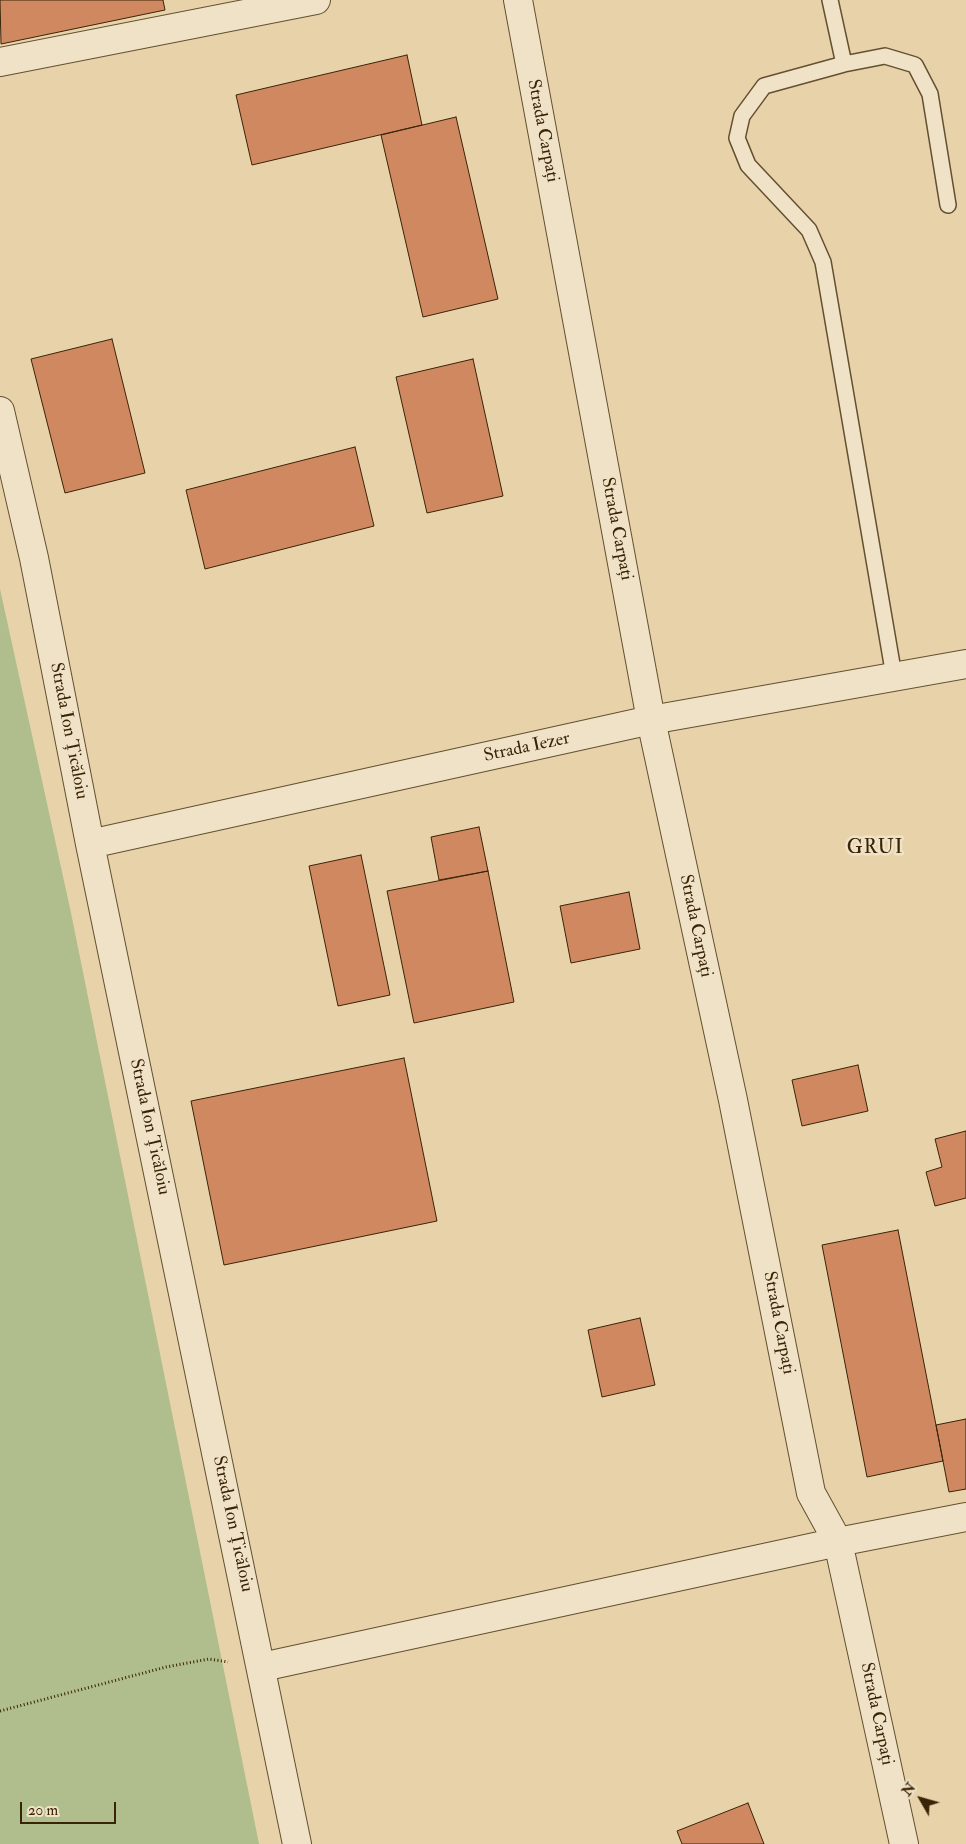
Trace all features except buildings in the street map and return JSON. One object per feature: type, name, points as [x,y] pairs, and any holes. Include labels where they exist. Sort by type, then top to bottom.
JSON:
[{"type":"street","points":[[0,62],[316,0]]},
{"type":"street","name":"Strada Carpați","points":[[518,0],[651,720],[733,1100],[811,1493],[838,1542],[904,1844]]},
{"type":"street","name":"Strada Ion Țicăloiu","points":[[0,411],[34,558],[90,844],[262,1667],[297,1844]]},
{"type":"street","name":"Strada Iezer","points":[[90,844],[651,720],[966,664]]},
{"type":"street","points":[[262,1667],[838,1542],[966,1517]]},
{"type":"lane","points":[[830,0],[844,64]]},
{"type":"lane","points":[[894,676],[823,262],[810,230],[748,165],[737,138],[742,116],[750,102],[764,86],[844,64],[885,56],[915,64],[930,94],[948,205]]},
{"type":"path","points":[[0,1711],[106,1682],[209,1659],[262,1667]]},
{"type":"green space","points":[[0,589],[71,913],[259,1844],[0,1844]]},
{"type":"district","name":"GRUI","points":[[875,849]]}]
